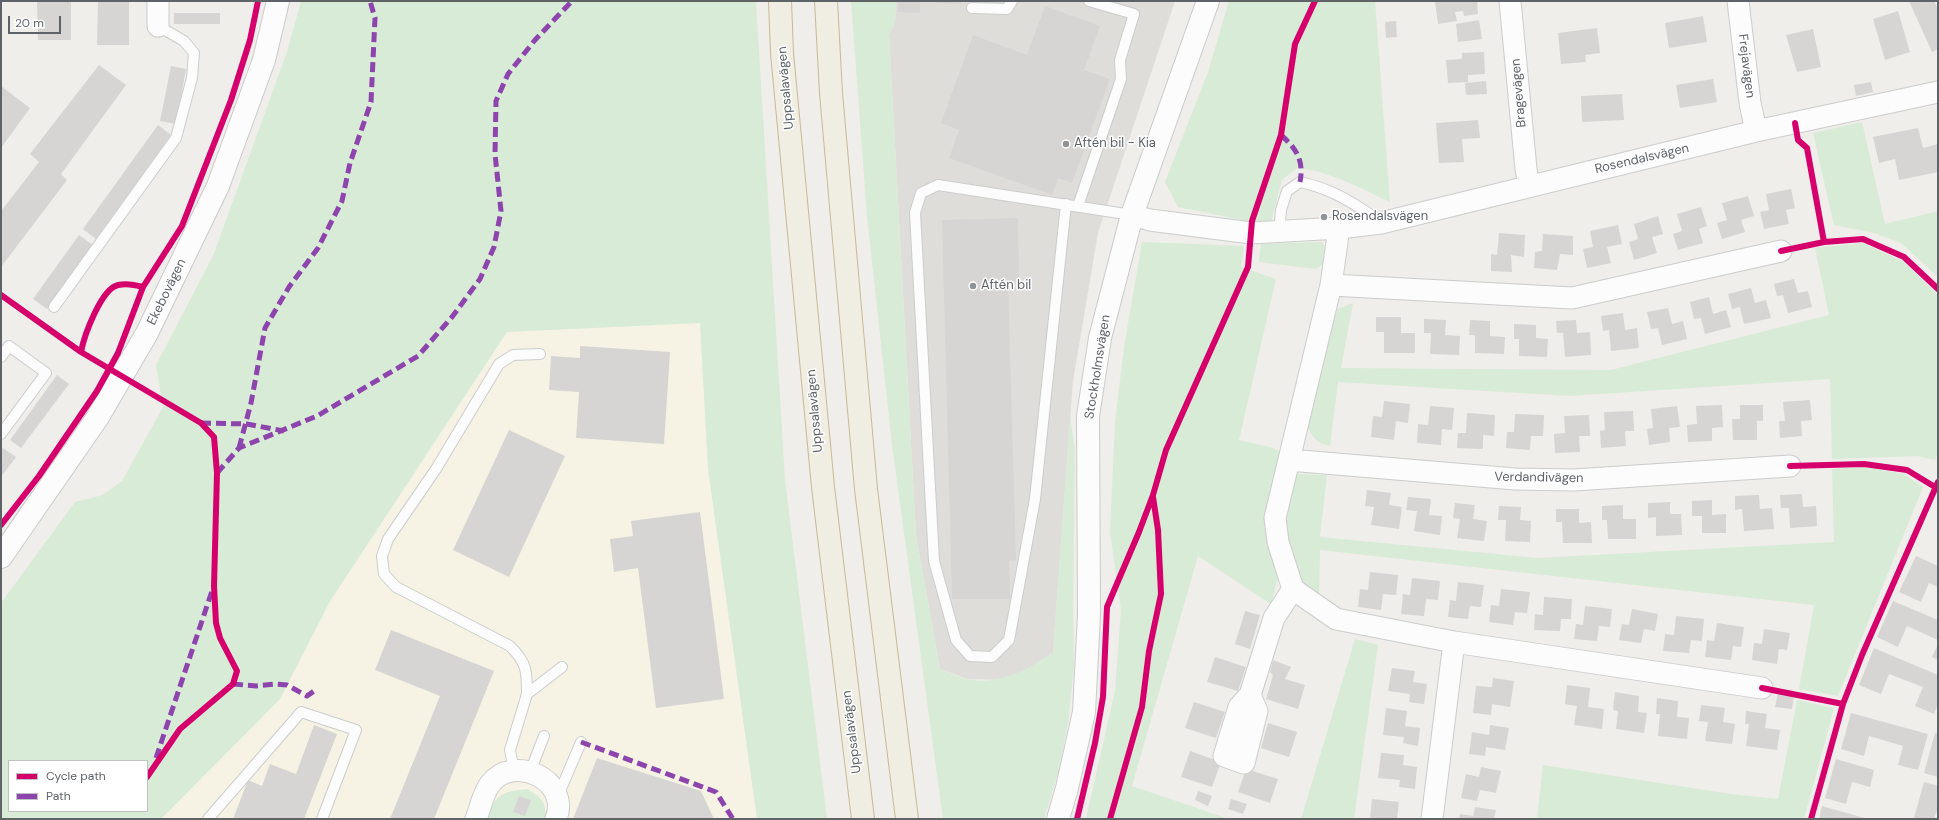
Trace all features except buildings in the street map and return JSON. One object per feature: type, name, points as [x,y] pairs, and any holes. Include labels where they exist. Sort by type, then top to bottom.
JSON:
[{"type":"highway","name":"Uppsalavägen","points":[[780,1],[782,53],[822,487],[863,819]]},
{"type":"highway","points":[[826,1],[831,93],[866,490],[907,819]]},
{"type":"main road","name":"Ekebovägen","points":[[1,557],[98,417],[147,333],[218,186],[264,60],[278,1]]},
{"type":"main road","name":"Stockholmsvägen","points":[[1058,819],[1067,788],[1084,712],[1089,614],[1088,416],[1100,338],[1132,215],[1208,1]]},
{"type":"street","points":[[158,1],[158,26]]},
{"type":"street","name":"Bragevägen","points":[[1510,1],[1526,169],[1529,186]]},
{"type":"street","name":"Frejavägen","points":[[1738,1],[1750,103],[1756,131]]},
{"type":"street","name":"Rosendalsvägen","points":[[1132,215],[1150,220],[1251,232],[1279,232],[1339,228],[1381,223],[1756,131],[1938,92]]},
{"type":"street","points":[[1339,228],[1332,285],[1275,518],[1278,542],[1293,589],[1336,619],[1454,642],[1762,688]]},
{"type":"street","points":[[1332,285],[1572,298],[1780,251]]},
{"type":"street","name":"Verdandivägen","points":[[1289,460],[1515,479],[1574,480],[1790,466]]},
{"type":"street","points":[[1250,695],[1274,618],[1293,589]]},
{"type":"street","points":[[1432,819],[1454,642]]},
{"type":"street","points":[[476,819],[490,785],[503,773],[522,771],[544,779],[558,796],[559,811],[556,819]]},
{"type":"lane","points":[[972,8],[1007,9],[1012,1]]},
{"type":"lane","points":[[1078,206],[1121,79],[1120,60],[1134,14],[1089,1]]},
{"type":"lane","points":[[54,307],[176,138],[192,78],[194,53],[184,41],[158,26]]},
{"type":"lane","points":[[1279,232],[1280,210],[1287,192],[1300,182],[1321,187],[1349,199],[1381,223]]},
{"type":"lane","points":[[1066,204],[1035,499],[1009,640],[992,657],[970,656],[956,640],[934,561],[915,213],[921,193],[938,185],[1066,204],[1132,215]]},
{"type":"lane","points":[[1,357],[9,346],[46,373],[1,434]]},
{"type":"lane","points":[[540,354],[514,355],[499,364],[436,469],[388,539],[382,556],[384,574],[396,587],[510,646],[521,657],[527,673],[527,694],[510,750],[522,771],[544,736]]},
{"type":"lane","points":[[527,694],[562,667]]},
{"type":"lane","points":[[208,819],[302,712],[356,730],[322,819]]},
{"type":"lane","points":[[558,796],[581,742]]},
{"type":"shaded area","points":[[896,1],[1175,1],[1098,233],[1073,381],[1053,653],[1025,671],[997,680],[967,679],[940,669],[916,536],[889,34],[895,22]]},
{"type":"shaded area","points":[[700,323],[708,469],[757,819],[161,819],[280,699],[330,602],[507,332]]},
{"type":"green space","points":[[301,1],[756,1],[785,480],[827,819],[757,819],[708,469],[700,323],[507,332],[330,601],[280,699],[161,819],[1,819],[1,603],[75,502],[103,495],[122,481],[163,407],[156,365],[213,256],[287,52]]},
{"type":"green space","points":[[851,1],[896,1],[895,22],[889,34],[916,536],[940,669],[966,679],[978,681],[990,680],[1023,671],[1053,653],[1070,416],[1075,450],[1073,606],[1074,666],[1068,723],[1059,770],[1044,819],[943,819],[892,445],[867,216]]},
{"type":"green space","points":[[1229,1],[1375,1],[1390,202],[1333,176],[1297,168],[1282,180],[1271,222],[1247,221],[1178,207],[1165,182],[1208,72]]},
{"type":"green space","points":[[1862,122],[1885,224],[1938,211],[1938,277],[1901,243],[1874,233],[1834,225],[1813,133]]},
{"type":"green space","points":[[1142,242],[1244,246],[1241,267],[1276,279],[1239,440],[1270,447],[1280,451],[1270,549],[1278,577],[1271,604],[1198,556],[1132,786],[1229,819],[1086,819],[1115,691],[1121,610],[1110,532],[1115,422],[1124,347]]},
{"type":"green space","points":[[1322,242],[1327,252],[1325,263],[1315,269],[1259,262],[1261,244]]},
{"type":"green space","points":[[1863,243],[1903,261],[1938,295],[1938,453],[1935,460],[1917,456],[1832,459],[1830,379],[1569,396],[1338,382],[1330,446],[1316,440],[1308,427],[1332,323],[1338,309],[1353,303],[1341,368],[1611,370],[1829,315],[1815,248]]},
{"type":"green space","points":[[1866,467],[1904,474],[1923,487],[1838,696],[1799,689],[1814,605],[1320,550],[1319,597],[1302,581],[1287,555],[1286,523],[1292,474],[1327,475],[1320,537],[1538,558],[1834,542],[1832,469]]},
{"type":"green space","points":[[1355,639],[1378,645],[1354,819],[1301,819]]},
{"type":"green space","points":[[1797,700],[1834,708],[1804,819],[1537,819],[1543,765],[1731,794],[1778,799]]},
{"type":"green space","points":[[527,789],[542,800],[545,808],[546,819],[486,819],[493,804],[500,796],[511,791]]},
{"type":"marked path","points":[[239,448],[251,403],[265,328],[289,287],[318,248],[342,201],[350,163],[371,102],[375,18],[370,1]]},
{"type":"marked path","points":[[217,473],[239,448],[317,416],[418,356],[452,317],[480,279],[494,247],[501,211],[495,154],[496,101],[508,74],[535,40],[572,1]]},
{"type":"marked path","points":[[1281,135],[1291,145],[1298,156],[1301,168],[1300,182]]},
{"type":"marked path","points":[[201,423],[247,424],[284,431]]},
{"type":"marked path","points":[[156,758],[212,591]]},
{"type":"marked path","points":[[233,684],[256,686],[275,684],[287,685],[307,696],[314,691]]},
{"type":"marked path","points":[[581,742],[716,792],[733,819]]},
{"type":"cycle path","points":[[1,525],[39,476],[97,391],[118,353],[143,287],[182,226],[231,100],[250,40],[258,1]]},
{"type":"cycle path","points":[[1077,819],[1095,743],[1103,697],[1107,607],[1153,495],[1166,450],[1248,267],[1252,221],[1281,135],[1295,44],[1315,1]]},
{"type":"cycle path","points":[[1795,123],[1798,140],[1807,148],[1824,242]]},
{"type":"cycle path","points":[[1781,251],[1824,242],[1863,239],[1904,257],[1938,289]]},
{"type":"cycle path","points":[[81,352],[94,314],[105,295],[112,288],[118,285],[124,284],[143,287]]},
{"type":"cycle path","points":[[1,295],[81,352],[201,423],[214,437],[217,473],[214,586],[216,623],[220,638],[237,671],[233,684],[180,729],[148,776]]},
{"type":"cycle path","points":[[1790,466],[1864,464],[1907,470],[1935,487]]},
{"type":"cycle path","points":[[1811,819],[1843,704],[1862,655],[1938,482]]},
{"type":"cycle path","points":[[1110,819],[1142,707],[1149,651],[1161,594],[1158,530],[1153,497]]},
{"type":"cycle path","points":[[1762,688],[1843,704]]},
{"type":"place","name":"Aftén bil - Kia","points":[[1066,144]]},
{"type":"place","name":"Rosendalsvägen","points":[[1324,217]]},
{"type":"place","name":"Aftén bil","points":[[973,286]]}]
